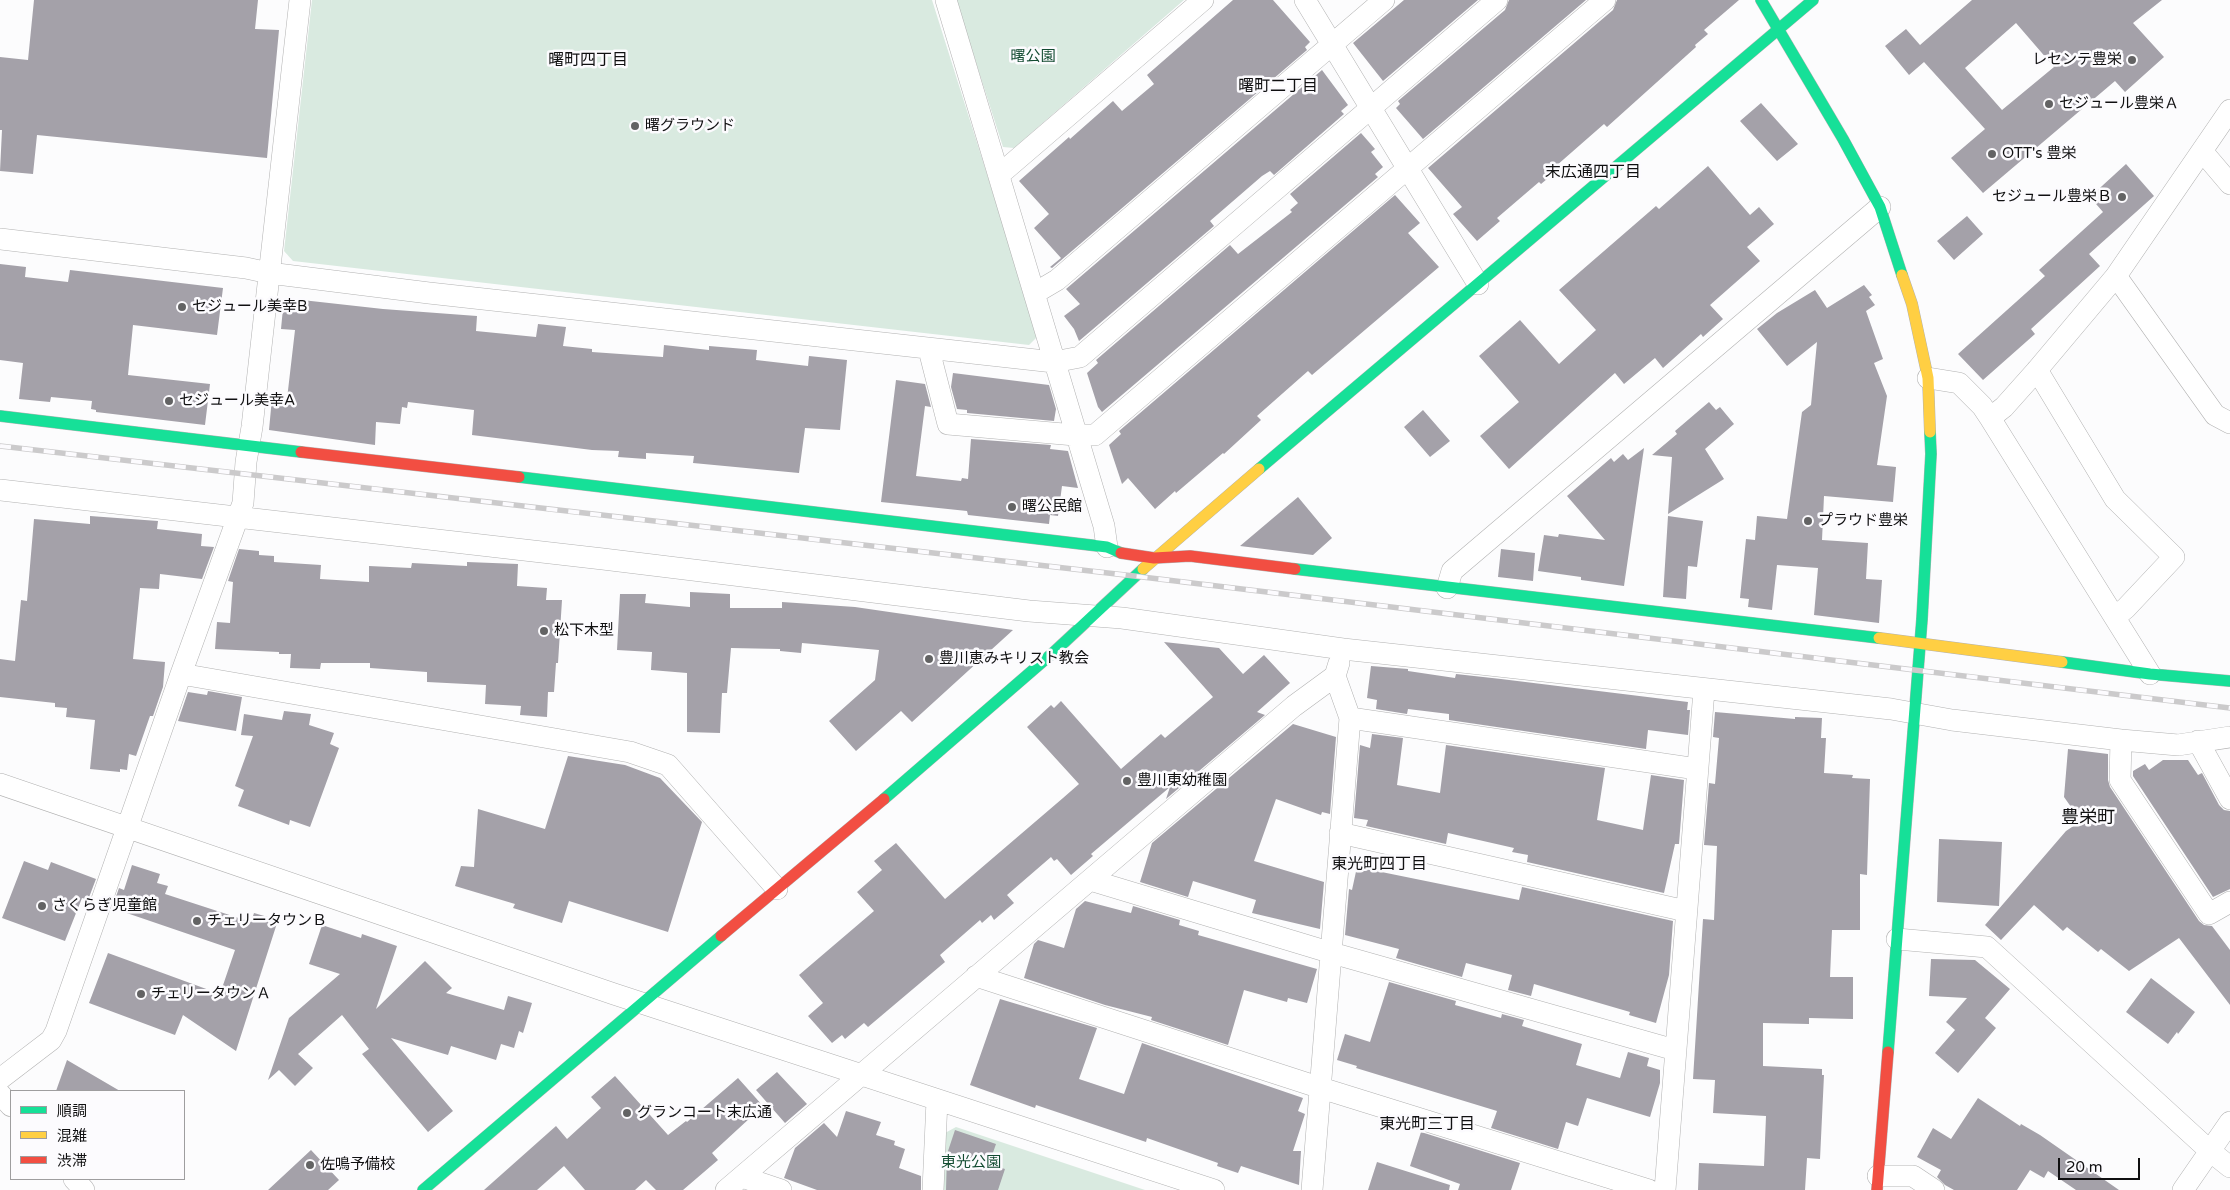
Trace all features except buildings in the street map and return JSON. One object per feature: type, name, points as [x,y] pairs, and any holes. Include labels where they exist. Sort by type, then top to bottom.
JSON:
[{"type":"street","points":[[0,1079],[51,1040],[56,1031],[243,503],[246,462],[300,0]]},
{"type":"street","points":[[946,0],[1035,293],[1104,526],[1108,547]]},
{"type":"street","points":[[999,175],[1203,0]]},
{"type":"street","points":[[1305,0],[1478,284]]},
{"type":"street","points":[[1035,293],[1057,280],[1384,0]]},
{"type":"street","points":[[0,239],[246,268],[268,273],[429,294],[929,350],[1054,362],[1080,358],[1497,0]]},
{"type":"street","points":[[929,350],[948,424],[1095,435],[1604,0]]},
{"type":"street","points":[[1761,0],[1843,139],[1880,207],[1912,304],[1928,378],[1931,454],[1878,1183],[1913,1176],[1934,1190]]},
{"type":"street","points":[[423,1190],[642,1002],[867,814],[1094,616],[1154,558],[1814,0]]},
{"type":"street","points":[[1990,418],[2004,407],[2037,370],[2116,276],[2230,110]]},
{"type":"street","points":[[2202,151],[2230,184]]},
{"type":"street","points":[[1447,588],[1452,571],[1880,207]]},
{"type":"street","points":[[2116,276],[2215,415],[2230,423]]},
{"type":"street","points":[[2037,370],[2115,499],[2174,557],[2126,608],[2115,617]]},
{"type":"street","points":[[1928,378],[1959,383],[1982,406],[2150,674]]},
{"type":"street","points":[[0,416],[1108,547],[1125,554],[1154,558],[1190,556],[2150,674],[2230,680]]},
{"type":"street","points":[[0,490],[1029,612],[1122,618],[1343,649],[1913,712],[1952,720],[2121,740],[2178,745],[2230,737]]},
{"type":"street","points":[[1312,1190],[1350,718],[1335,676],[1343,649]]},
{"type":"street","points":[[181,674],[630,752],[668,764],[778,889]]},
{"type":"street","points":[[734,1183],[1294,706],[1335,676]]},
{"type":"street","points":[[1665,1190],[1704,690]]},
{"type":"street","points":[[1350,718],[1697,769]]},
{"type":"street","points":[[2121,740],[2120,780],[2209,914],[2230,902]]},
{"type":"street","points":[[2198,741],[2230,799]]},
{"type":"street","points":[[0,784],[642,1002],[1214,1190]]},
{"type":"street","points":[[1340,833],[1686,911]]},
{"type":"street","points":[[1090,880],[1332,953],[1675,1050]]},
{"type":"street","points":[[1897,939],[1987,947],[2210,1151],[2230,1167]]},
{"type":"street","points":[[976,976],[1321,1088],[1648,1190]]},
{"type":"street","points":[[0,1094],[10,1105]]},
{"type":"street","points":[[932,1190],[937,1100]]},
{"type":"street","points":[[2183,1190],[2230,1122]]},
{"type":"street","points":[[75,1180],[84,1190]]},
{"type":"street","points":[[734,1183],[781,1190]]},
{"type":"green space","name":"曙グラウンド","points":[[312,0],[932,0],[1038,336],[1029,345],[293,261],[284,251]]},
{"type":"green space","name":"曙公園","points":[[956,0],[1184,0],[1014,148],[1003,147]]},
{"type":"green space","name":"東光公園","points":[[956,1127],[1145,1190],[942,1190],[945,1133]]},
{"type":"railway","points":[[0,446],[1134,576],[2230,708]]},
{"type":"traffic: fast","points":[[1761,0],[1843,139],[1880,207],[1902,275]]},
{"type":"traffic: fast","points":[[1259,469],[1813,0]]},
{"type":"traffic: fast","points":[[0,416],[301,452]]},
{"type":"traffic: fast","points":[[1888,1052],[1922,619],[1931,454],[1930,432]]},
{"type":"traffic: fast","points":[[519,477],[1107,547],[1121,553]]},
{"type":"traffic: fast","points":[[884,799],[1055,651],[1143,569]]},
{"type":"traffic: fast","points":[[1295,569],[1879,638]]},
{"type":"traffic: fast","points":[[2062,662],[2150,674],[2230,681]]},
{"type":"traffic: fast","points":[[423,1190],[721,936]]},
{"type":"traffic: slow","points":[[1902,275],[1912,304],[1928,378],[1930,432]]},
{"type":"traffic: slow","points":[[1143,569],[1259,469]]},
{"type":"traffic: slow","points":[[1879,638],[2062,662]]},
{"type":"traffic: jam","points":[[301,452],[519,477]]},
{"type":"traffic: jam","points":[[1121,553],[1154,558],[1190,556],[1295,569]]},
{"type":"traffic: jam","points":[[721,936],[884,799]]},
{"type":"traffic: jam","points":[[1877,1190],[1888,1052]]},
{"type":"place","name":"レセンテ豊栄","points":[[2132,60]]},
{"type":"place","name":"セジュール豊栄Ａ","points":[[2049,104]]},
{"type":"place","name":"曙グラウンド","points":[[635,126]]},
{"type":"place","name":"OTT's 豊栄","points":[[1992,154]]},
{"type":"place","name":"セジュール豊栄Ｂ","points":[[2122,197]]},
{"type":"place","name":"セジュール美幸B","points":[[182,307]]},
{"type":"place","name":"セジュール美幸A","points":[[169,401]]},
{"type":"place","name":"曙公民館","points":[[1012,507]]},
{"type":"place","name":"プラウド豊栄","points":[[1808,521]]},
{"type":"place","name":"松下木型","points":[[544,631]]},
{"type":"place","name":"豊川恵みキリスト教会","points":[[929,659]]},
{"type":"place","name":"豊川東幼稚園","points":[[1127,781]]},
{"type":"place","name":"さくらぎ児童館","points":[[42,906]]},
{"type":"place","name":"チェリータウンＢ","points":[[197,921]]},
{"type":"place","name":"チェリータウンＡ","points":[[141,994]]},
{"type":"place","name":"グランコート末広通","points":[[627,1113]]},
{"type":"place","name":"佐鳴予備校","points":[[310,1165]]},
{"type":"district","name":"曙町四丁目","points":[[588,61]]},
{"type":"district","name":"曙町二丁目","points":[[1278,87]]},
{"type":"district","name":"末広通四丁目","points":[[1593,173]]},
{"type":"district","name":"豊栄町","points":[[2088,818]]},
{"type":"district","name":"東光町四丁目","points":[[1379,865]]},
{"type":"district","name":"東光町三丁目","points":[[1427,1125]]}]
